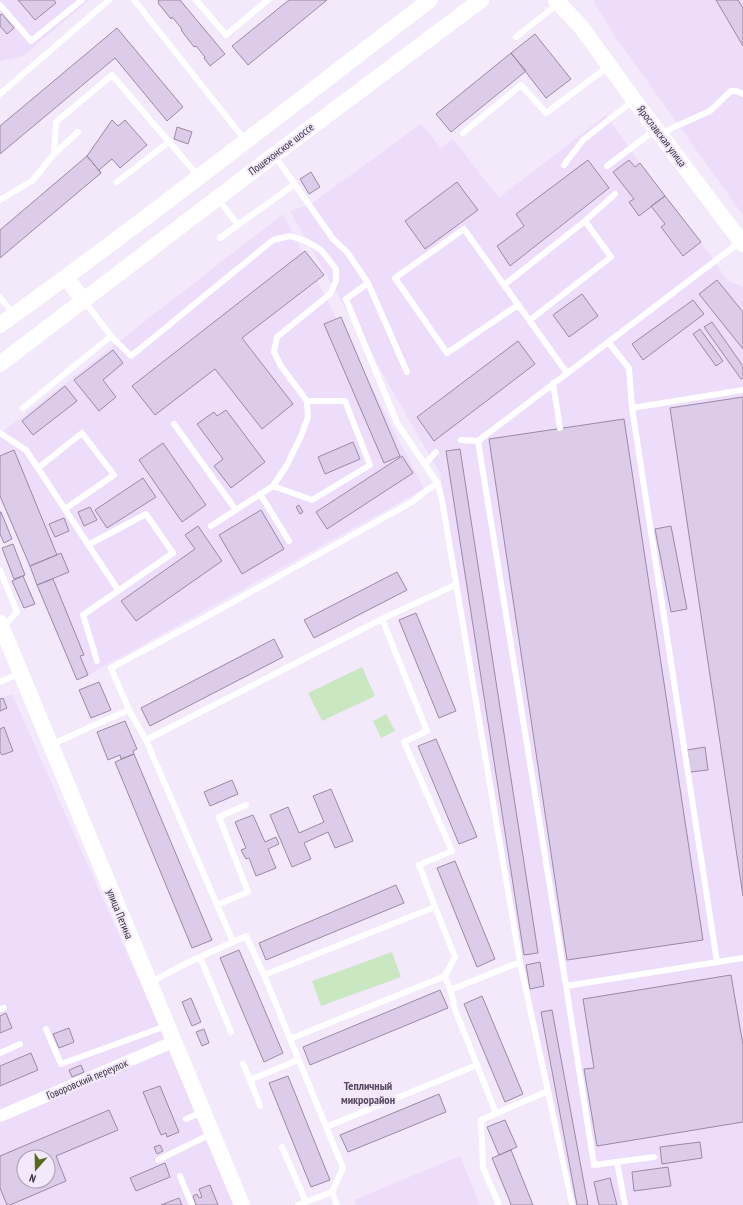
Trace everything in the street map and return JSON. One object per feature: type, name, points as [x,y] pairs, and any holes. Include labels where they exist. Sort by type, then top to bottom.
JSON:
[{"type":"main road","points":[[0,325],[246,142],[430,0]]},
{"type":"main road","name":"Пошехонское шоссе","points":[[0,364],[217,198],[481,0]]},
{"type":"main road","name":"Ярославская улица","points":[[562,1],[634,100],[742,242]]},
{"type":"main road","points":[[66,277],[83,300]]},
{"type":"main road","name":"улица Петина","points":[[1,626],[166,1026],[242,1205]]},
{"type":"street","name":"Говоровский переулок","points":[[0,1116],[173,1042]]},
{"type":"lane","points":[[0,5],[31,41],[82,0]]},
{"type":"lane","points":[[0,94],[109,0]]},
{"type":"lane","points":[[134,0],[246,142]]},
{"type":"lane","points":[[196,0],[226,36],[268,0]]},
{"type":"lane","points":[[516,37],[562,1]]},
{"type":"lane","points":[[462,133],[521,85],[546,113],[609,66]]},
{"type":"lane","points":[[54,154],[56,122],[112,75],[170,141],[199,177]]},
{"type":"lane","points":[[607,166],[659,132],[672,128],[710,110],[731,91],[736,91],[743,94]]},
{"type":"lane","points":[[564,165],[583,140],[634,100]]},
{"type":"lane","points":[[0,200],[32,181],[54,154],[78,132]]},
{"type":"lane","points":[[117,182],[170,141]]},
{"type":"lane","points":[[274,155],[333,239],[347,252],[368,283],[407,372]]},
{"type":"lane","points":[[220,238],[294,184]]},
{"type":"lane","points":[[504,285],[585,221],[615,194]]},
{"type":"lane","points":[[217,198],[238,225]]},
{"type":"lane","points":[[530,320],[611,257],[585,221]]},
{"type":"lane","points":[[518,305],[447,353],[395,278],[464,229],[567,373]]},
{"type":"lane","points":[[83,300],[111,336],[131,356],[273,240],[290,236],[306,241],[321,250],[336,269],[336,281],[330,294],[277,337],[274,352],[280,366],[307,401],[308,417],[301,436],[287,465],[272,486],[211,526]]},
{"type":"lane","points":[[461,440],[478,441],[742,242]]},
{"type":"lane","points":[[368,283],[346,299],[397,423],[438,484],[442,500],[455,586],[520,962],[572,1205]]},
{"type":"lane","points":[[0,297],[14,315]]},
{"type":"lane","points":[[23,408],[111,336]]},
{"type":"lane","points":[[608,342],[629,368],[632,408],[717,962]]},
{"type":"lane","points":[[554,383],[560,428]]},
{"type":"lane","points":[[632,408],[743,390]]},
{"type":"lane","points":[[272,486],[312,500],[370,465],[345,401],[307,401]]},
{"type":"lane","points":[[174,424],[236,510]]},
{"type":"lane","points":[[0,433],[26,450],[118,590]]},
{"type":"lane","points":[[38,468],[82,433],[114,475],[65,509]]},
{"type":"lane","points":[[478,441],[594,1165],[654,1158]]},
{"type":"lane","points":[[425,464],[436,452]]},
{"type":"lane","points":[[232,942],[146,740],[129,710],[111,668],[412,502],[428,489],[438,484]]},
{"type":"lane","points":[[260,494],[289,541]]},
{"type":"lane","points":[[88,545],[146,514],[173,553],[83,615],[97,661]]},
{"type":"lane","points":[[0,570],[17,612],[1,626]]},
{"type":"lane","points":[[146,740],[382,619],[455,586]]},
{"type":"lane","points":[[290,1039],[445,976],[455,958],[419,865],[452,851],[404,742],[427,731],[382,619]]},
{"type":"lane","points":[[0,682],[20,673]]},
{"type":"lane","points":[[51,745],[129,710]]},
{"type":"lane","points":[[217,905],[248,892],[219,817],[246,805]]},
{"type":"lane","points":[[264,975],[435,907]]},
{"type":"lane","points":[[149,983],[246,936],[264,975],[343,1168],[332,1192],[298,1205]]},
{"type":"lane","points":[[200,957],[231,1032]]},
{"type":"lane","points":[[566,986],[743,958]]},
{"type":"lane","points":[[450,990],[520,962]]},
{"type":"lane","points":[[445,976],[454,1008],[496,1112]]},
{"type":"lane","points":[[46,1028],[61,1064],[166,1026]]},
{"type":"lane","points":[[0,1053],[20,1044]]},
{"type":"lane","points":[[250,1080],[298,1060]]},
{"type":"lane","points":[[243,1064],[260,1106]]},
{"type":"lane","points":[[326,1127],[477,1065]]},
{"type":"lane","points":[[499,1205],[483,1168],[481,1120],[496,1112],[548,1091]]},
{"type":"lane","points":[[186,1119],[202,1112]]},
{"type":"lane","points":[[158,1160],[212,1134]]},
{"type":"lane","points":[[282,1147],[306,1202]]},
{"type":"lane","points":[[617,1162],[625,1205]]},
{"type":"lane","points":[[180,1176],[192,1205]]},
{"type":"lane","points":[[332,1192],[337,1205]]},
{"type":"shaded area","points":[[0,0],[89,0],[23,56],[0,61]]},
{"type":"shaded area","points":[[593,0],[743,0],[743,215],[612,32]]},
{"type":"shaded area","points":[[606,115],[640,163],[701,242],[728,281],[743,287],[743,1205],[568,1205],[520,964],[440,474],[290,211],[311,204],[421,124],[441,148],[453,139],[499,198]]},
{"type":"shaded area","points":[[283,214],[424,489],[77,680],[0,496],[0,434]]},
{"type":"shaded area","points":[[12,694],[165,1039],[0,1110],[0,699]]},
{"type":"shaded area","points":[[171,1049],[235,1205],[0,1205],[0,1122]]},
{"type":"shaded area","points":[[460,1156],[480,1205],[357,1205],[354,1200]]},
{"type":"green space","points":[[362,667],[375,696],[322,721],[308,693]]},
{"type":"green space","points":[[386,714],[395,731],[381,738],[373,721]]},
{"type":"green space","points":[[392,952],[401,977],[321,1006],[312,981]]},
{"type":"building","points":[[18,0],[54,0],[56,3],[35,20]]},
{"type":"building","points":[[158,0],[180,0],[225,54],[210,66],[204,58],[205,57],[196,46],[194,47],[181,30],[182,29],[172,17],[171,19],[158,3]]},
{"type":"building","points":[[289,0],[327,0],[248,65],[232,46]]},
{"type":"building","points":[[716,0],[738,0],[743,8],[743,46]]},
{"type":"building","points":[[2,14],[14,28],[7,34],[0,26],[0,15]]},
{"type":"building","points":[[117,28],[183,107],[167,121],[115,58],[0,154],[0,126]]},
{"type":"building","points":[[535,34],[571,79],[546,98],[511,53]]},
{"type":"building","points":[[511,53],[526,71],[451,132],[436,114]]},
{"type":"building","points":[[112,120],[118,126],[125,120],[147,145],[120,168],[112,159],[99,170],[101,173],[87,156]]},
{"type":"building","points":[[177,127],[192,132],[188,144],[174,139]]},
{"type":"building","points":[[87,156],[101,173],[0,258],[0,230]]},
{"type":"building","points":[[588,160],[609,188],[510,266],[497,246],[524,226],[516,214]]},
{"type":"building","points":[[629,160],[635,167],[640,163],[665,196],[639,216],[629,202],[634,199],[613,172]]},
{"type":"building","points":[[311,172],[320,187],[309,194],[300,179]]},
{"type":"building","points":[[457,182],[478,210],[425,249],[405,221]]},
{"type":"building","points":[[665,196],[701,242],[683,256],[661,227],[665,224],[651,206]]},
{"type":"building","points":[[305,251],[324,275],[242,338],[293,404],[262,429],[215,369],[155,415],[132,386]]},
{"type":"building","points":[[717,280],[743,312],[743,349],[699,294]]},
{"type":"building","points":[[582,294],[598,316],[569,337],[553,315]]},
{"type":"building","points":[[693,300],[704,314],[643,360],[632,344]]},
{"type":"building","points":[[341,317],[400,456],[384,463],[324,324]]},
{"type":"building","points":[[712,322],[743,366],[743,378],[741,379],[704,327]]},
{"type":"building","points":[[700,329],[723,361],[716,366],[693,334]]},
{"type":"building","points":[[518,341],[535,364],[434,441],[417,417]]},
{"type":"building","points":[[113,350],[123,363],[103,380],[116,397],[99,411],[74,380]]},
{"type":"building","points":[[65,386],[77,401],[33,435],[22,421]]},
{"type":"building","points":[[743,397],[743,896],[670,408]]},
{"type":"building","points":[[226,410],[265,462],[231,488],[214,466],[223,459],[197,424],[214,412],[217,416]]},
{"type":"building","points":[[624,419],[703,940],[567,960],[489,439]]},
{"type":"building","points":[[353,442],[360,459],[325,474],[318,457]]},
{"type":"building","points":[[163,443],[206,505],[182,522],[139,460]]},
{"type":"building","points":[[460,449],[538,953],[524,955],[446,451]]},
{"type":"building","points":[[14,450],[57,555],[30,566],[0,496],[0,456]]},
{"type":"building","points":[[402,456],[413,473],[327,529],[316,512]]},
{"type":"building","points":[[143,478],[156,497],[107,528],[95,510]]},
{"type":"building","points":[[299,505],[303,512],[300,514],[296,507]]},
{"type":"building","points":[[90,507],[97,520],[84,526],[78,512]]},
{"type":"building","points":[[261,510],[284,549],[242,574],[219,535]]},
{"type":"building","points":[[0,512],[12,539],[4,543],[0,534]]},
{"type":"building","points":[[64,518],[69,531],[55,537],[49,524]]},
{"type":"building","points":[[198,526],[222,561],[136,621],[121,601],[195,549],[185,535]]},
{"type":"building","points":[[671,526],[687,609],[671,612],[655,529]]},
{"type":"building","points":[[13,544],[25,575],[14,579],[2,548]]},
{"type":"building","points":[[61,553],[69,572],[37,585],[30,566]]},
{"type":"building","points":[[397,572],[407,590],[314,638],[304,620]]},
{"type":"building","points":[[23,576],[35,604],[24,608],[12,581]]},
{"type":"building","points":[[53,579],[84,655],[80,656],[88,675],[77,680],[37,585]]},
{"type":"building","points":[[416,613],[456,711],[439,718],[399,620]]},
{"type":"building","points":[[274,639],[283,657],[150,726],[141,708]]},
{"type":"building","points":[[99,682],[111,710],[91,718],[79,690]]},
{"type":"building","points":[[3,698],[7,708],[0,711],[0,699]]},
{"type":"building","points":[[125,721],[137,749],[133,751],[134,754],[121,759],[120,755],[108,760],[97,732]]},
{"type":"building","points":[[4,727],[13,751],[2,755],[0,752],[0,729]]},
{"type":"building","points":[[436,739],[477,837],[459,844],[418,746]]},
{"type":"building","points":[[705,747],[708,770],[690,772],[687,750]]},
{"type":"building","points":[[134,754],[212,940],[192,948],[115,762]]},
{"type":"building","points":[[232,780],[238,794],[210,806],[204,792]]},
{"type":"building","points":[[331,789],[353,841],[335,848],[328,832],[304,843],[311,859],[292,867],[270,815],[288,807],[299,833],[324,822],[313,796]]},
{"type":"building","points":[[253,815],[265,842],[276,837],[279,844],[268,849],[276,868],[256,876],[249,858],[246,859],[241,850],[246,848],[235,822]]},
{"type":"building","points":[[455,861],[495,959],[477,967],[437,868]]},
{"type":"building","points":[[396,885],[404,903],[266,960],[259,943]]},
{"type":"building","points":[[239,950],[283,1053],[264,1062],[220,958]]},
{"type":"building","points":[[540,962],[544,986],[530,989],[526,965]]},
{"type":"building","points":[[731,975],[743,1045],[743,1122],[597,1146],[584,1069],[594,1068],[583,999]]},
{"type":"building","points":[[440,990],[448,1008],[310,1065],[303,1047]]},
{"type":"building","points":[[482,996],[523,1094],[505,1102],[464,1004]]},
{"type":"building","points":[[191,998],[201,1022],[192,1026],[182,1002]]},
{"type":"building","points":[[552,1010],[588,1205],[577,1205],[541,1012]]},
{"type":"building","points":[[6,1013],[12,1028],[0,1033],[0,1016]]},
{"type":"building","points":[[69,1028],[74,1042],[59,1048],[53,1034]]},
{"type":"building","points":[[204,1029],[209,1043],[202,1046],[196,1032]]},
{"type":"building","points":[[31,1053],[38,1070],[0,1086],[0,1066]]},
{"type":"building","points":[[81,1065],[84,1072],[72,1077],[69,1070]]},
{"type":"building","points":[[288,1076],[330,1180],[311,1187],[269,1083]]},
{"type":"building","points":[[160,1086],[179,1132],[167,1137],[166,1133],[161,1135],[143,1092]]},
{"type":"building","points":[[439,1094],[446,1112],[348,1152],[340,1135]]},
{"type":"building","points":[[109,1110],[118,1130],[56,1156],[56,1149],[17,1149]]},
{"type":"building","points":[[505,1120],[517,1147],[499,1155],[487,1127]]},
{"type":"building","points":[[700,1142],[702,1158],[662,1164],[660,1147]]},
{"type":"building","points":[[160,1145],[163,1151],[157,1154],[154,1147]]},
{"type":"building","points":[[16,1149],[16,1189],[47,1189],[7,1205],[0,1188],[0,1156]]},
{"type":"building","points":[[511,1150],[533,1205],[511,1205],[492,1158]]},
{"type":"building","points":[[56,1156],[66,1181],[56,1185]]},
{"type":"building","points":[[165,1163],[170,1177],[136,1191],[130,1178]]},
{"type":"building","points":[[668,1167],[671,1186],[634,1191],[632,1172]]},
{"type":"building","points":[[610,1178],[617,1205],[599,1205],[594,1182]]},
{"type":"building","points":[[210,1185],[218,1205],[196,1205],[193,1196],[197,1194],[199,1198],[202,1197],[199,1189]]},
{"type":"building","points":[[179,1198],[182,1205],[161,1205]]},
{"type":"district","name":"Тепличный микрорайон","points":[[368,1092]]}]
